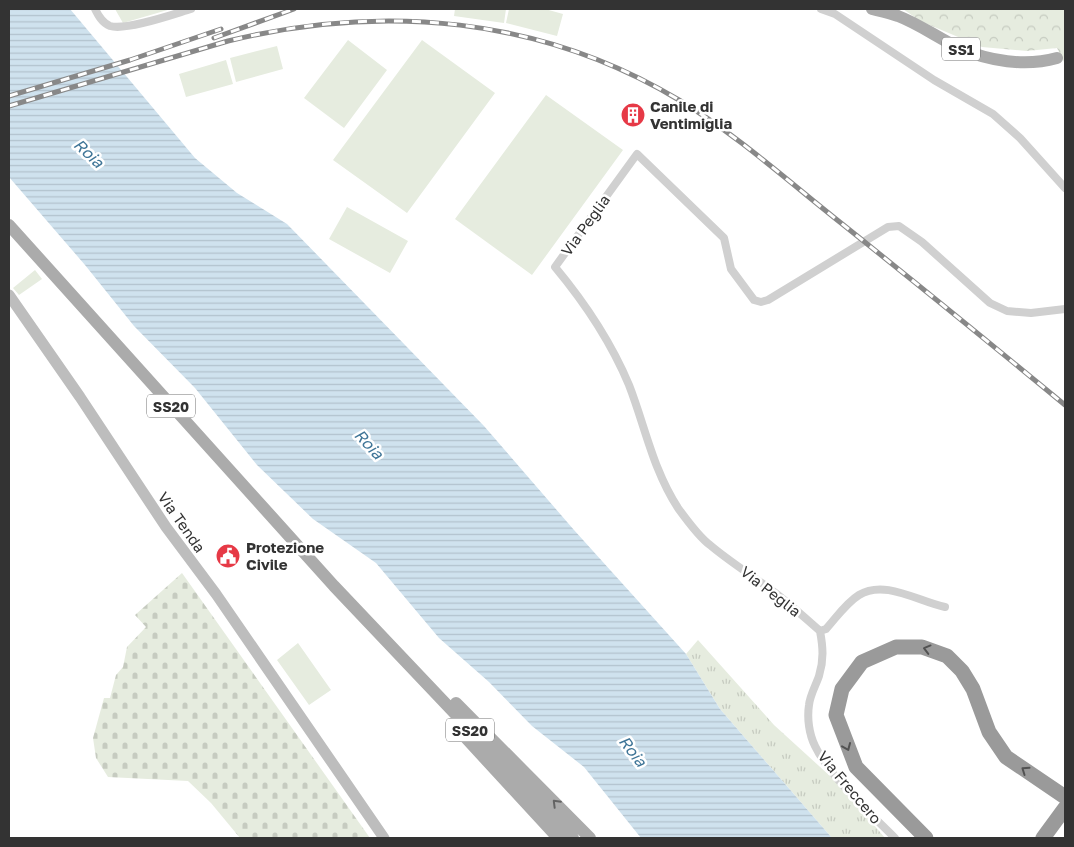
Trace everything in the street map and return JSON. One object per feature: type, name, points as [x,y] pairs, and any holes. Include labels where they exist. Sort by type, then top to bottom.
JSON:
[{"type":"highway","points":[[926,838],[856,767],[836,715],[842,689],[862,662],[896,647],[922,647],[947,656],[962,671],[973,689],[989,732],[1006,757],[1065,797]]},
{"type":"highway","points":[[1043,838],[1065,808]]},
{"type":"main road","name":"SS1","points":[[872,9],[898,16],[960,48],[986,57],[1021,62],[1039,62],[1057,58]]},
{"type":"main road","name":"SS20","points":[[9,225],[334,586],[573,838]]},
{"type":"main road","name":"Via Tenda","points":[[10,298],[80,397],[166,527],[216,594],[384,838]]},
{"type":"main road","points":[[404,661],[428,697],[558,838]]},
{"type":"main road","points":[[404,661],[446,692],[590,838]]},
{"type":"street","points":[[95,9],[100,19],[108,25],[119,27],[191,9]]},
{"type":"street","points":[[821,9],[835,14],[934,80],[992,114],[1020,138],[1065,188]]},
{"type":"street","name":"Via Peglia","points":[[820,631],[777,594],[708,544],[678,507],[656,466],[628,385],[613,353],[596,322],[573,288],[555,267],[637,154],[724,238],[731,269],[754,300],[761,302],[787,290],[888,227],[899,226],[922,242],[990,303],[1007,311],[1031,313],[1065,309]]},
{"type":"street","points":[[820,631],[826,629],[858,596],[873,590],[890,591],[946,607]]},
{"type":"street","name":"Via Freccero","points":[[820,631],[823,655],[819,675],[809,704],[808,724],[815,745],[830,768],[866,809],[895,838]]},
{"type":"green space","points":[[115,9],[171,9],[123,23]]},
{"type":"green space","points":[[455,9],[506,9],[504,23],[454,16]]},
{"type":"green space","points":[[509,9],[545,9],[563,14],[557,36],[506,23]]},
{"type":"green space","points":[[903,9],[1065,9],[1065,64],[1057,48],[1027,51],[982,47],[920,21]]},
{"type":"green space","points":[[348,40],[387,70],[344,128],[304,98]]},
{"type":"green space","points":[[422,40],[495,93],[407,213],[333,160]]},
{"type":"green space","points":[[277,46],[283,69],[236,82],[230,58]]},
{"type":"green space","points":[[226,60],[233,84],[186,97],[179,74]]},
{"type":"green space","points":[[546,95],[623,150],[532,275],[455,219]]},
{"type":"green space","points":[[347,207],[408,241],[390,273],[329,239]]},
{"type":"green space","points":[[35,270],[42,279],[19,295],[13,288]]},
{"type":"green space","points":[[182,573],[370,838],[240,838],[211,803],[188,781],[108,777],[96,758],[93,738],[104,698],[110,698],[116,675],[123,667],[127,647],[146,627],[135,615]]},
{"type":"green space","points":[[698,640],[774,725],[841,786],[885,838],[832,838],[720,709],[686,654]]},
{"type":"green space","points":[[298,643],[331,690],[309,705],[277,660]]},
{"type":"water","name":"Roia","points":[[9,9],[70,9],[195,158],[237,193],[287,224],[484,426],[574,530],[686,654],[720,709],[832,838],[641,838],[584,767],[532,726],[489,682],[439,638],[376,563],[313,519],[257,465],[195,388],[134,326],[85,265],[9,177]]},
{"type":"railway","points":[[214,38],[294,9]]},
{"type":"railway","points":[[9,106],[228,41],[286,29],[344,23],[402,21],[460,25],[517,35],[572,50],[626,72],[679,100],[742,143],[1065,405]]},
{"type":"railway","points":[[9,96],[130,60],[221,29]]},
{"type":"place","name":"Canile di Ventimiglia","points":[[633,115]]},
{"type":"place","name":"Protezione Civile","points":[[228,556]]}]
